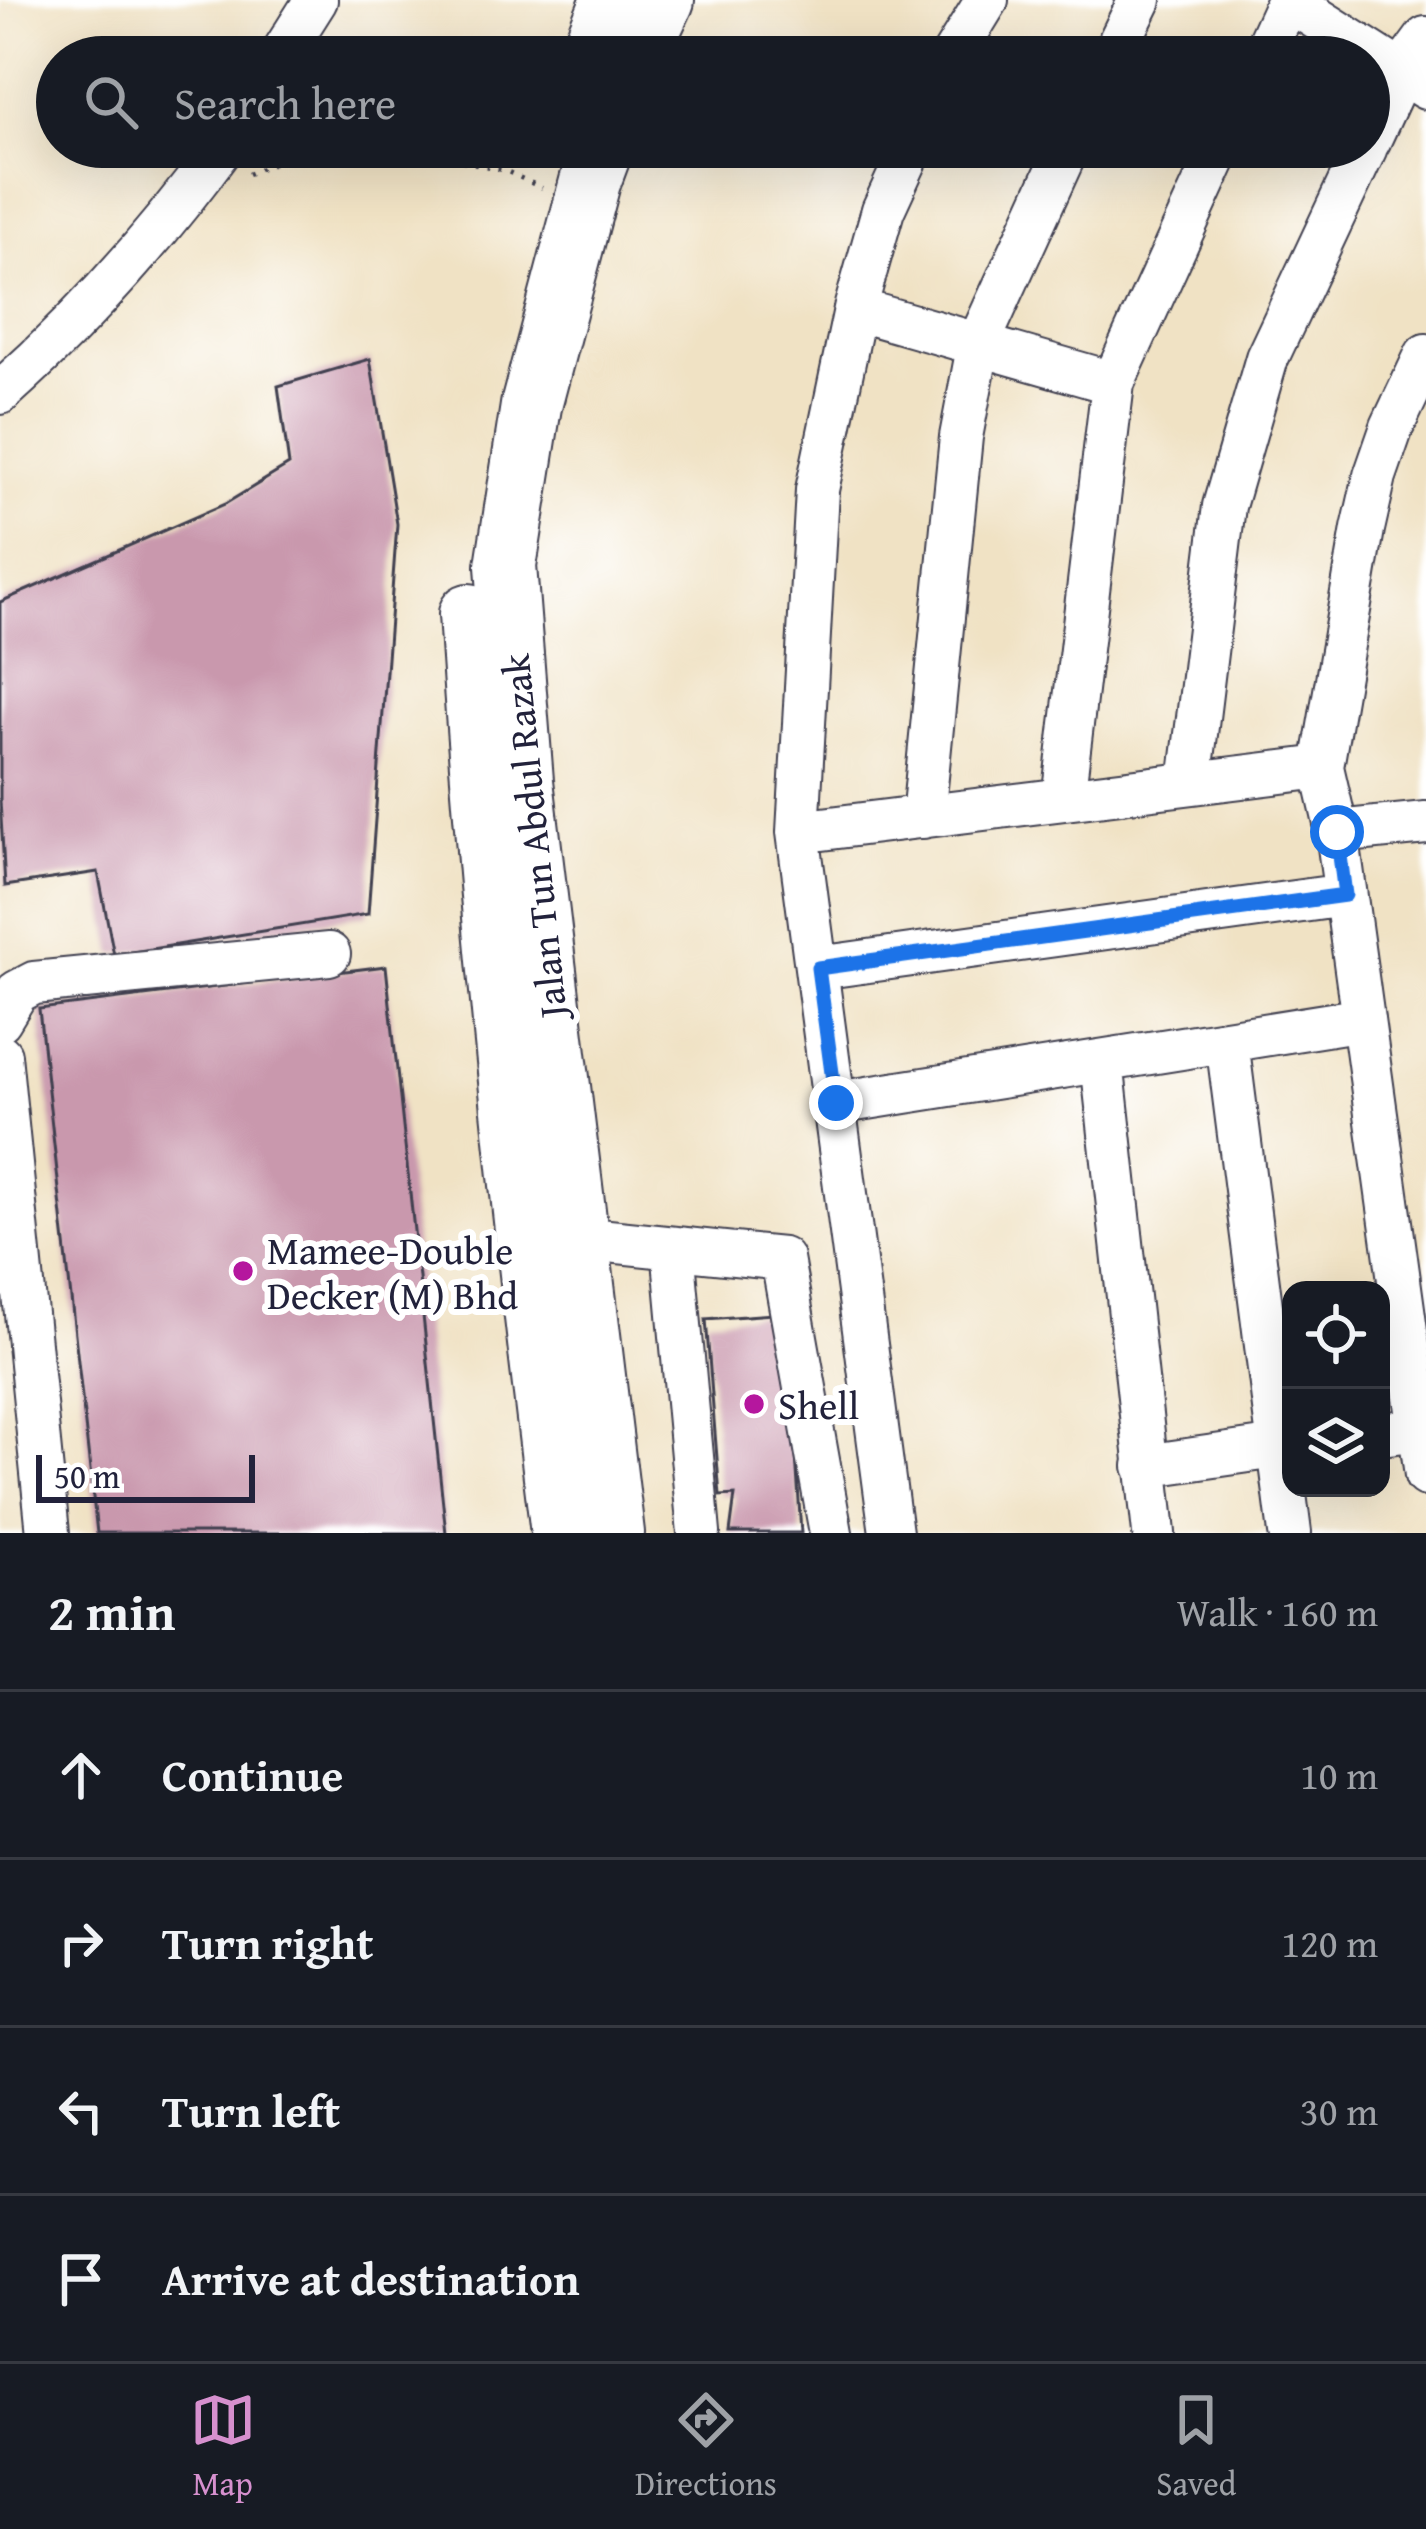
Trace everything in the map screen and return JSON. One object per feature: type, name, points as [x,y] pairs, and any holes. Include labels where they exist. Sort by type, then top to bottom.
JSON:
[{"type":"highway","points":[[597,36],[612,0]]},
{"type":"highway","points":[[647,36],[664,0]]},
{"type":"highway","name":"Jalan Tun Abdul Razak","points":[[595,168],[531,406],[506,566],[523,781],[614,1533]]},
{"type":"highway","name":"Jalan Tun Abdul Razak","points":[[554,169],[493,399],[466,569],[489,875],[525,1240],[561,1533]]},
{"type":"street","points":[[293,36],[316,0]]},
{"type":"street","points":[[965,36],[987,0]]},
{"type":"street","points":[[1122,36],[1140,0]]},
{"type":"street","points":[[1272,36],[1288,0],[1345,36]]},
{"type":"street","points":[[1390,113],[1414,80],[1426,38]]},
{"type":"street","points":[[0,393],[47,351],[178,208],[225,168]]},
{"type":"street","points":[[891,1533],[798,832],[817,490],[855,309],[883,210],[902,168]]},
{"type":"street","points":[[923,817],[962,437],[979,342],[1058,168]]},
{"type":"street","points":[[1063,799],[1113,382],[1211,168]]},
{"type":"street","points":[[1190,783],[1230,484],[1268,358],[1357,168]]},
{"type":"street","points":[[855,309],[1113,382]]},
{"type":"street","points":[[1426,356],[1375,476],[1322,767],[1337,832],[1363,1019],[1400,1431],[1426,1475]]},
{"type":"street","points":[[798,832],[1322,767]]},
{"type":"street","points":[[1337,832],[1426,823]]},
{"type":"street","points":[[818,968],[1345,895]]},
{"type":"street","points":[[0,1020],[17,992],[34,982],[329,954]]},
{"type":"street","points":[[836,1103],[1363,1019]]},
{"type":"street","points":[[1227,1041],[1282,1425]]},
{"type":"street","points":[[0,1055],[48,1533]]},
{"type":"street","points":[[1102,1061],[1154,1533]]},
{"type":"street","points":[[579,1238],[782,1258],[831,1533]]},
{"type":"street","points":[[673,1248],[699,1533]]},
{"type":"street","points":[[1145,1466],[1282,1446]]},
{"type":"street","points":[[1288,1497],[1290,1533]]},
{"type":"path","points":[[493,168],[554,169]]},
{"type":"building","points":[[370,359],[397,524],[368,914],[114,955],[98,872],[5,886],[0,602],[225,504],[289,465],[278,386]]},
{"type":"building","name":"Mamee-Double Decker (M) Bhd","points":[[386,966],[446,1533],[97,1533],[39,1009]]},
{"type":"building","name":"Shell","points":[[787,1313],[801,1533],[730,1533],[735,1495],[720,1496],[706,1319]]},
{"type":"place","name":"Mamee-Double Decker (M) Bhd","points":[[243,1271]]},
{"type":"place","name":"Shell","points":[[754,1404]]},
{"type":"route","points":[[836,1103],[818,968],[1345,895],[1337,832]]}]
